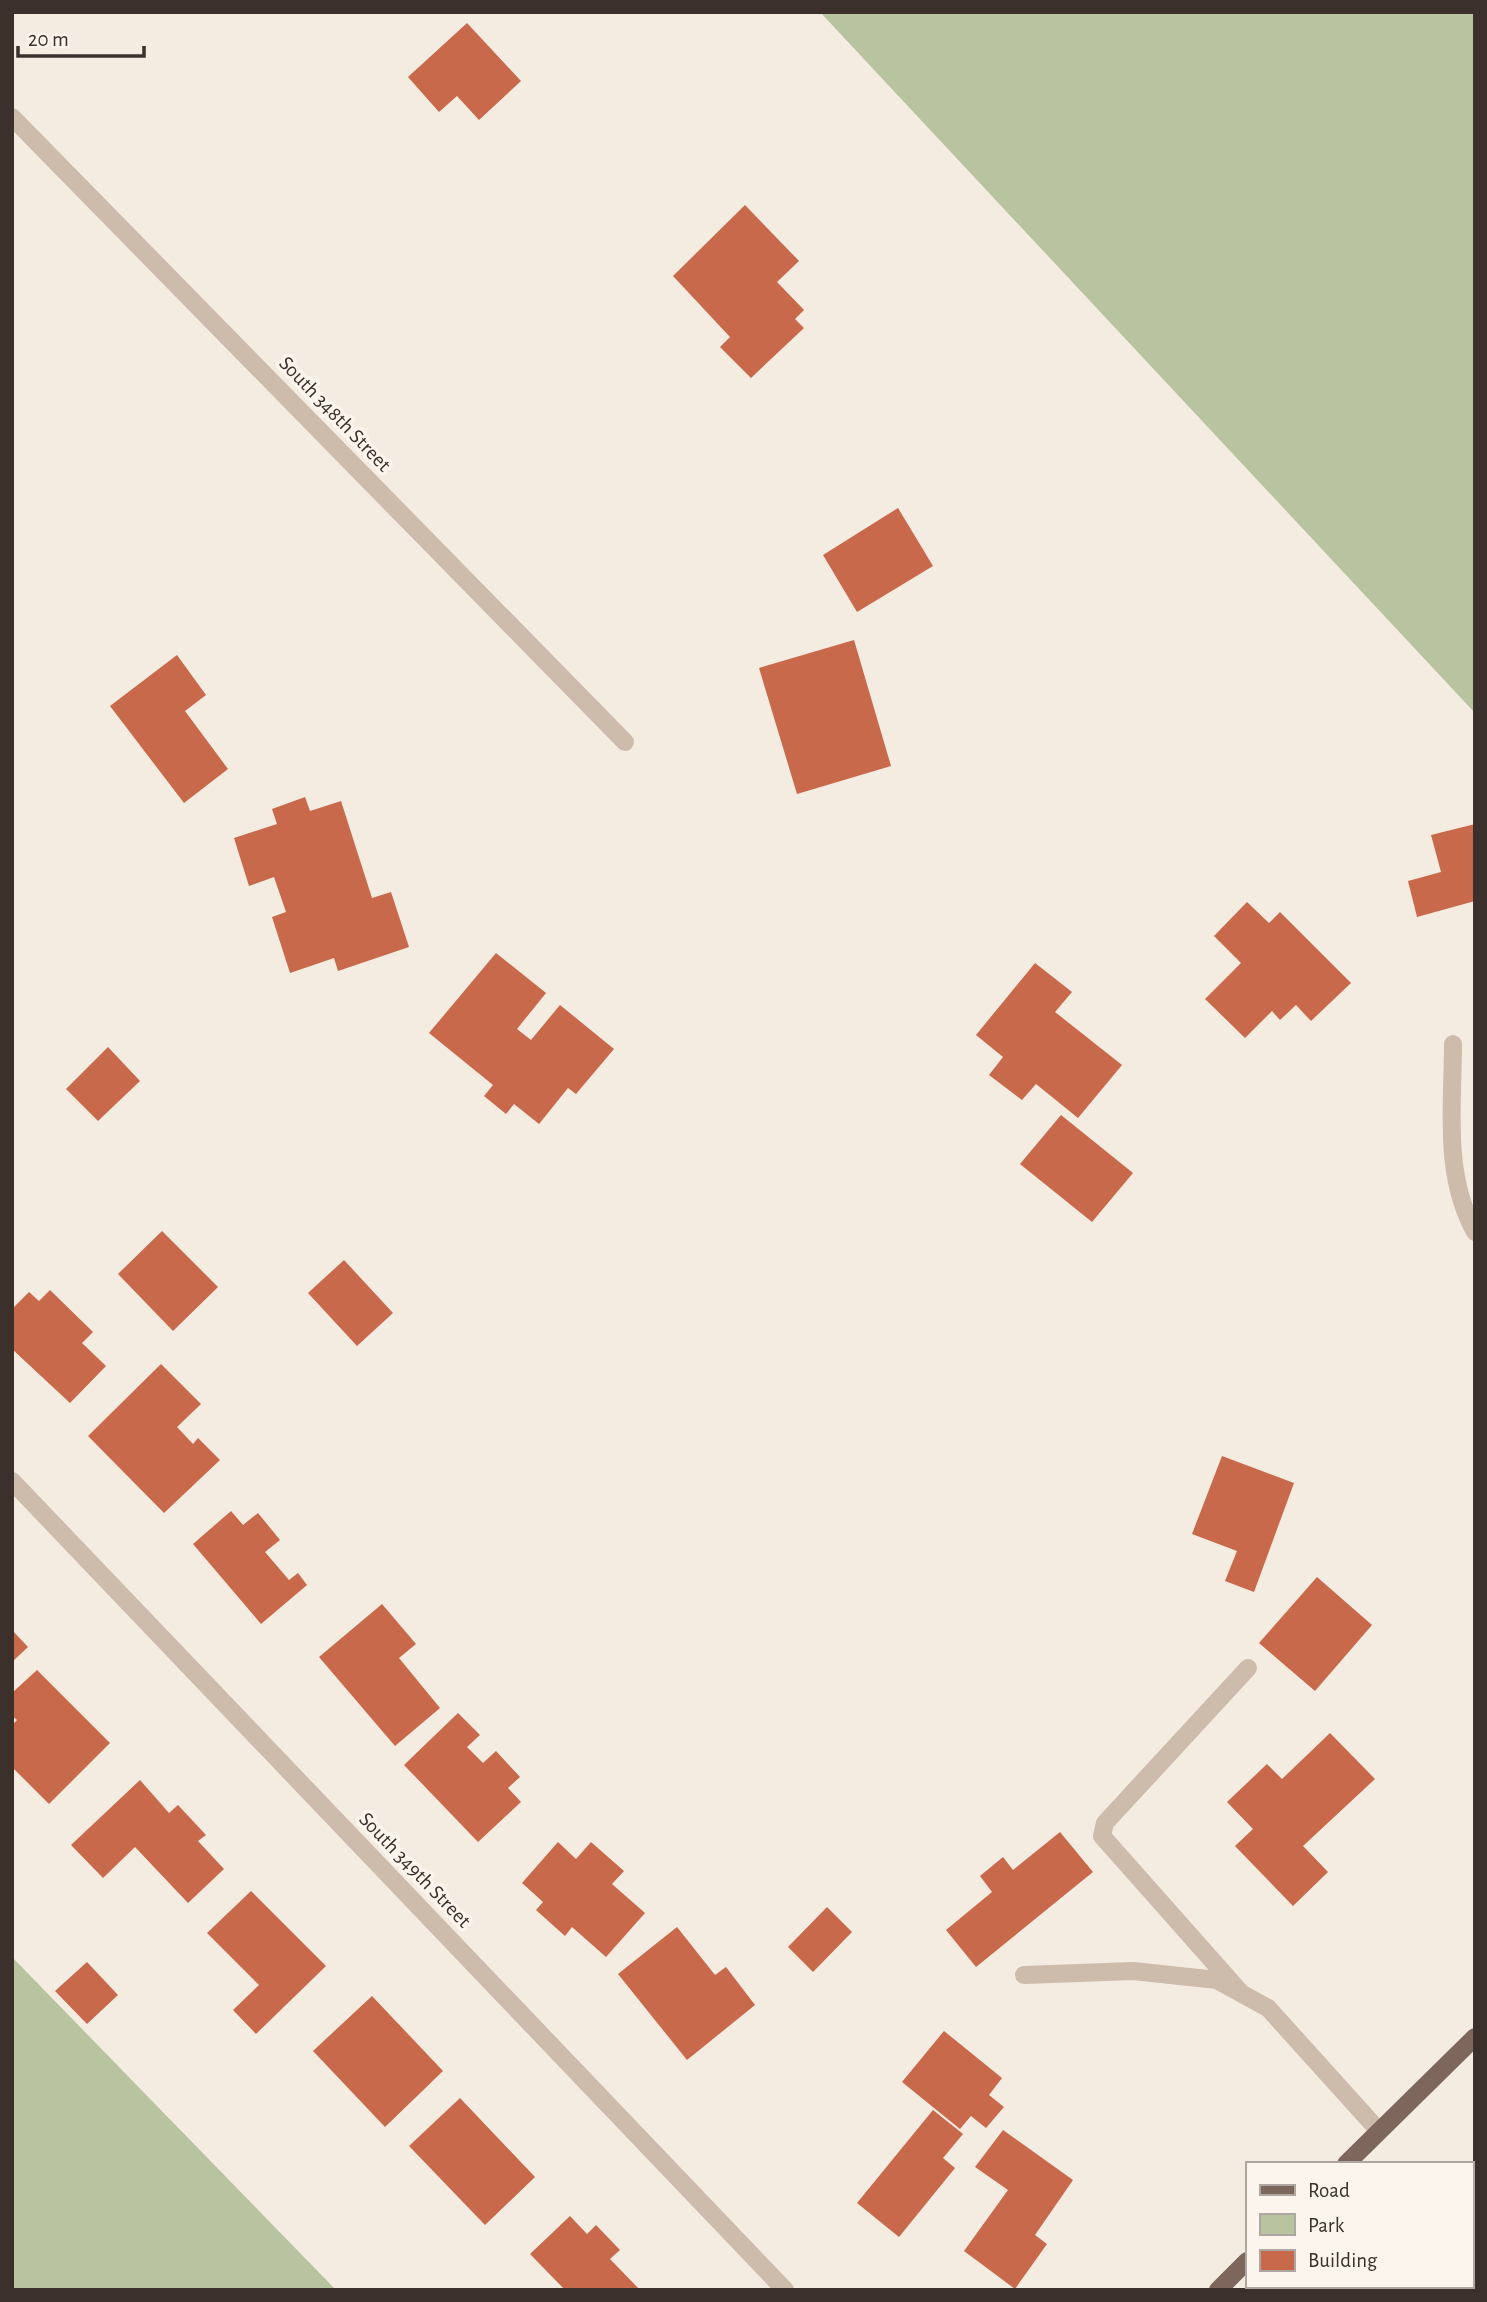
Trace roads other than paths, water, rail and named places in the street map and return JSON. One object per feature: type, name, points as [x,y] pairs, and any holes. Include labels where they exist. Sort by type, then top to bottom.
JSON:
[{"type":"main road","points":[[1348,2162],[1475,2037]]},
{"type":"main road","points":[[1218,2290],[1246,2262]]},
{"type":"street","name":"South 348th Street","points":[[12,117],[625,742]]},
{"type":"street","points":[[1453,1044],[1452,1155],[1459,1196],[1475,1232]]},
{"type":"street","name":"South 349th Street","points":[[12,1481],[785,2290]]},
{"type":"street","points":[[1242,1994],[1102,1836],[1105,1823],[1248,1668]]},
{"type":"street","points":[[1024,1975],[1133,1971],[1217,1980],[1268,2008],[1379,2131]]}]
